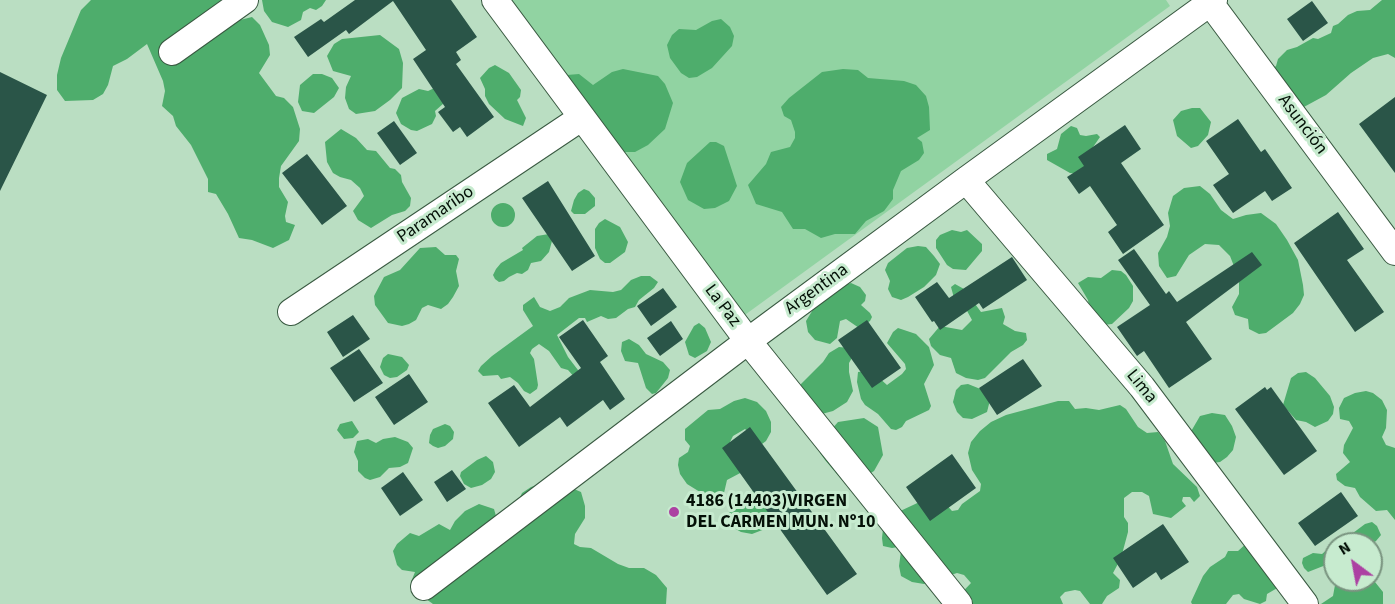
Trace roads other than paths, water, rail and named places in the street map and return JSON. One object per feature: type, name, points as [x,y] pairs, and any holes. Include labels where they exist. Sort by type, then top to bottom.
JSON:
[{"type":"street","points":[[172,52],[245,0]]},
{"type":"street","name":"La Paz","points":[[495,0],[748,341],[959,604]]},
{"type":"street","name":"Argentina","points":[[424,587],[748,341],[1211,1]]},
{"type":"street","name":"Asunción","points":[[1211,1],[1395,252]]},
{"type":"street","name":"Paramaribo","points":[[291,312],[581,118]]},
{"type":"street","name":"Lima","points":[[966,180],[1142,387],[1305,604]]},
{"type":"place","name":"4186 (14403)VIRGEN DEL CARMEN MUN. Nº10","points":[[674,512]]}]
